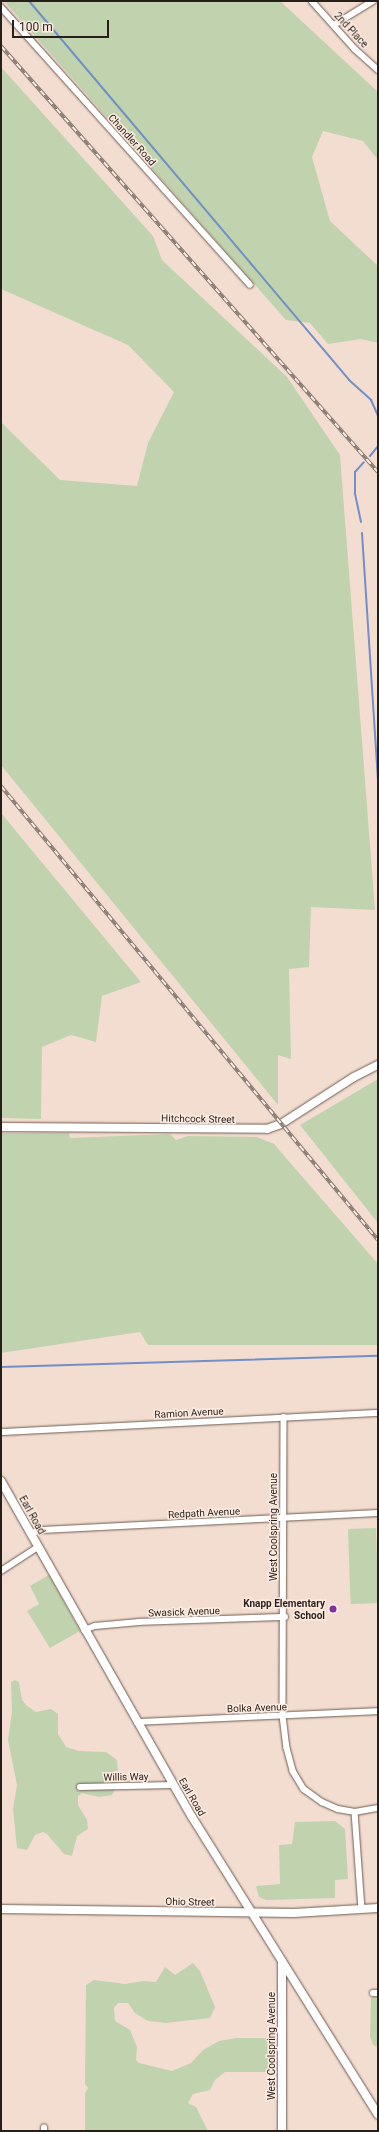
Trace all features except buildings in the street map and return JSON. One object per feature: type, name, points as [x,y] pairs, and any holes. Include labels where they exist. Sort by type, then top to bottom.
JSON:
[{"type":"street","name":"2nd Place","points":[[312,1],[334,26],[378,70]]},
{"type":"street","points":[[334,26],[373,1]]},
{"type":"street","name":"Chandler Road","points":[[1,7],[250,284]]},
{"type":"street","name":"Hitchcock Street","points":[[1,1127],[267,1129],[281,1124],[354,1077],[378,1065]]},
{"type":"street","name":"Ramion Avenue","points":[[1,1432],[378,1413]]},
{"type":"street","name":"West Coolspring Avenue","points":[[284,1417],[283,1716],[287,1748],[292,1771],[304,1789],[322,1802],[338,1809],[355,1812]]},
{"type":"street","name":"Earl Road","points":[[1,1481],[32,1533],[38,1547],[84,1630],[173,1785],[251,1913],[378,2115]]},
{"type":"street","name":"Redpath Avenue","points":[[32,1533],[42,1530],[378,1513]]},
{"type":"street","points":[[1,1570],[38,1547]]},
{"type":"street","name":"Swasick Avenue","points":[[84,1630],[95,1626],[139,1622],[284,1617]]},
{"type":"street","name":"Bolka Avenue","points":[[136,1722],[378,1711]]},
{"type":"street","name":"Willis Way","points":[[80,1787],[173,1785]]},
{"type":"street","points":[[362,1909],[355,1812],[378,1808]]},
{"type":"street","name":"Ohio Street","points":[[1,1909],[251,1913],[378,1908]]},
{"type":"street","name":"West Coolspring Avenue","points":[[282,1962],[282,2131]]},
{"type":"green space","points":[[4,1],[280,1],[378,92],[378,160],[363,141],[323,131],[312,157],[330,221],[378,266],[378,343],[361,339],[328,344],[310,323],[286,320]]},
{"type":"green space","points":[[1,67],[153,236],[162,260],[287,377],[340,455],[375,910],[311,907],[309,967],[289,969],[291,1059],[278,1055],[278,1105],[1,765],[1,422],[60,480],[137,486],[148,443],[174,392],[128,345],[1,289]]},
{"type":"green space","points":[[1,813],[141,982],[102,996],[96,1042],[71,1035],[42,1047],[41,1119],[1,1118]]},
{"type":"green space","points":[[378,1079],[378,1223],[300,1125]]},
{"type":"green space","points":[[1,1133],[69,1133],[70,1138],[170,1134],[176,1140],[188,1136],[257,1137],[274,1144],[378,1264],[378,1345],[148,1345],[140,1332],[1,1353]]},
{"type":"green space","points":[[376,1528],[378,1603],[351,1604],[348,1529]]},
{"type":"green space","points":[[49,1575],[80,1631],[50,1648],[27,1611],[39,1604],[30,1586]]},
{"type":"green space","points":[[15,1680],[19,1682],[22,1700],[27,1706],[36,1712],[51,1709],[58,1714],[58,1734],[66,1747],[79,1751],[106,1752],[117,1760],[119,1783],[112,1795],[99,1797],[82,1793],[78,1796],[78,1805],[87,1820],[88,1829],[77,1836],[72,1856],[64,1854],[47,1834],[43,1832],[35,1835],[27,1850],[17,1848],[13,1809],[17,1785],[8,1740],[12,1711],[11,1682]]},
{"type":"green space","points":[[335,1821],[345,1829],[348,1879],[335,1880],[335,1898],[266,1900],[259,1897],[256,1886],[280,1884],[279,1845],[292,1844],[295,1822]]},
{"type":"green space","points":[[193,1963],[200,1971],[215,2007],[210,2018],[166,2023],[148,2021],[135,2013],[128,2003],[118,2003],[114,2008],[115,2021],[130,2030],[137,2047],[136,2060],[139,2063],[172,2071],[191,2063],[203,2050],[219,2041],[236,2038],[275,2038],[275,2072],[225,2072],[215,2080],[210,2090],[193,2094],[188,2103],[196,2107],[208,2131],[85,2131],[85,2093],[88,2088],[85,2084],[86,1985],[94,1980],[125,1984],[143,1981],[156,1982],[165,1967],[175,1975]]},
{"type":"green space","points":[[371,1997],[378,1997],[378,2047],[373,2045],[370,2036]]},
{"type":"waterway","points":[[29,1],[349,380],[371,400],[378,416]]},
{"type":"waterway","points":[[370,456],[378,446]]},
{"type":"waterway","points":[[361,522],[355,494],[355,472],[364,462]]},
{"type":"waterway","points":[[362,533],[378,782]]},
{"type":"waterway","points":[[1,1367],[378,1356]]},
{"type":"railway","points":[[1,46],[378,472]]},
{"type":"railway","points":[[1,786],[378,1240]]},
{"type":"place","name":"Knapp Elementary School","points":[[333,1609]]}]
